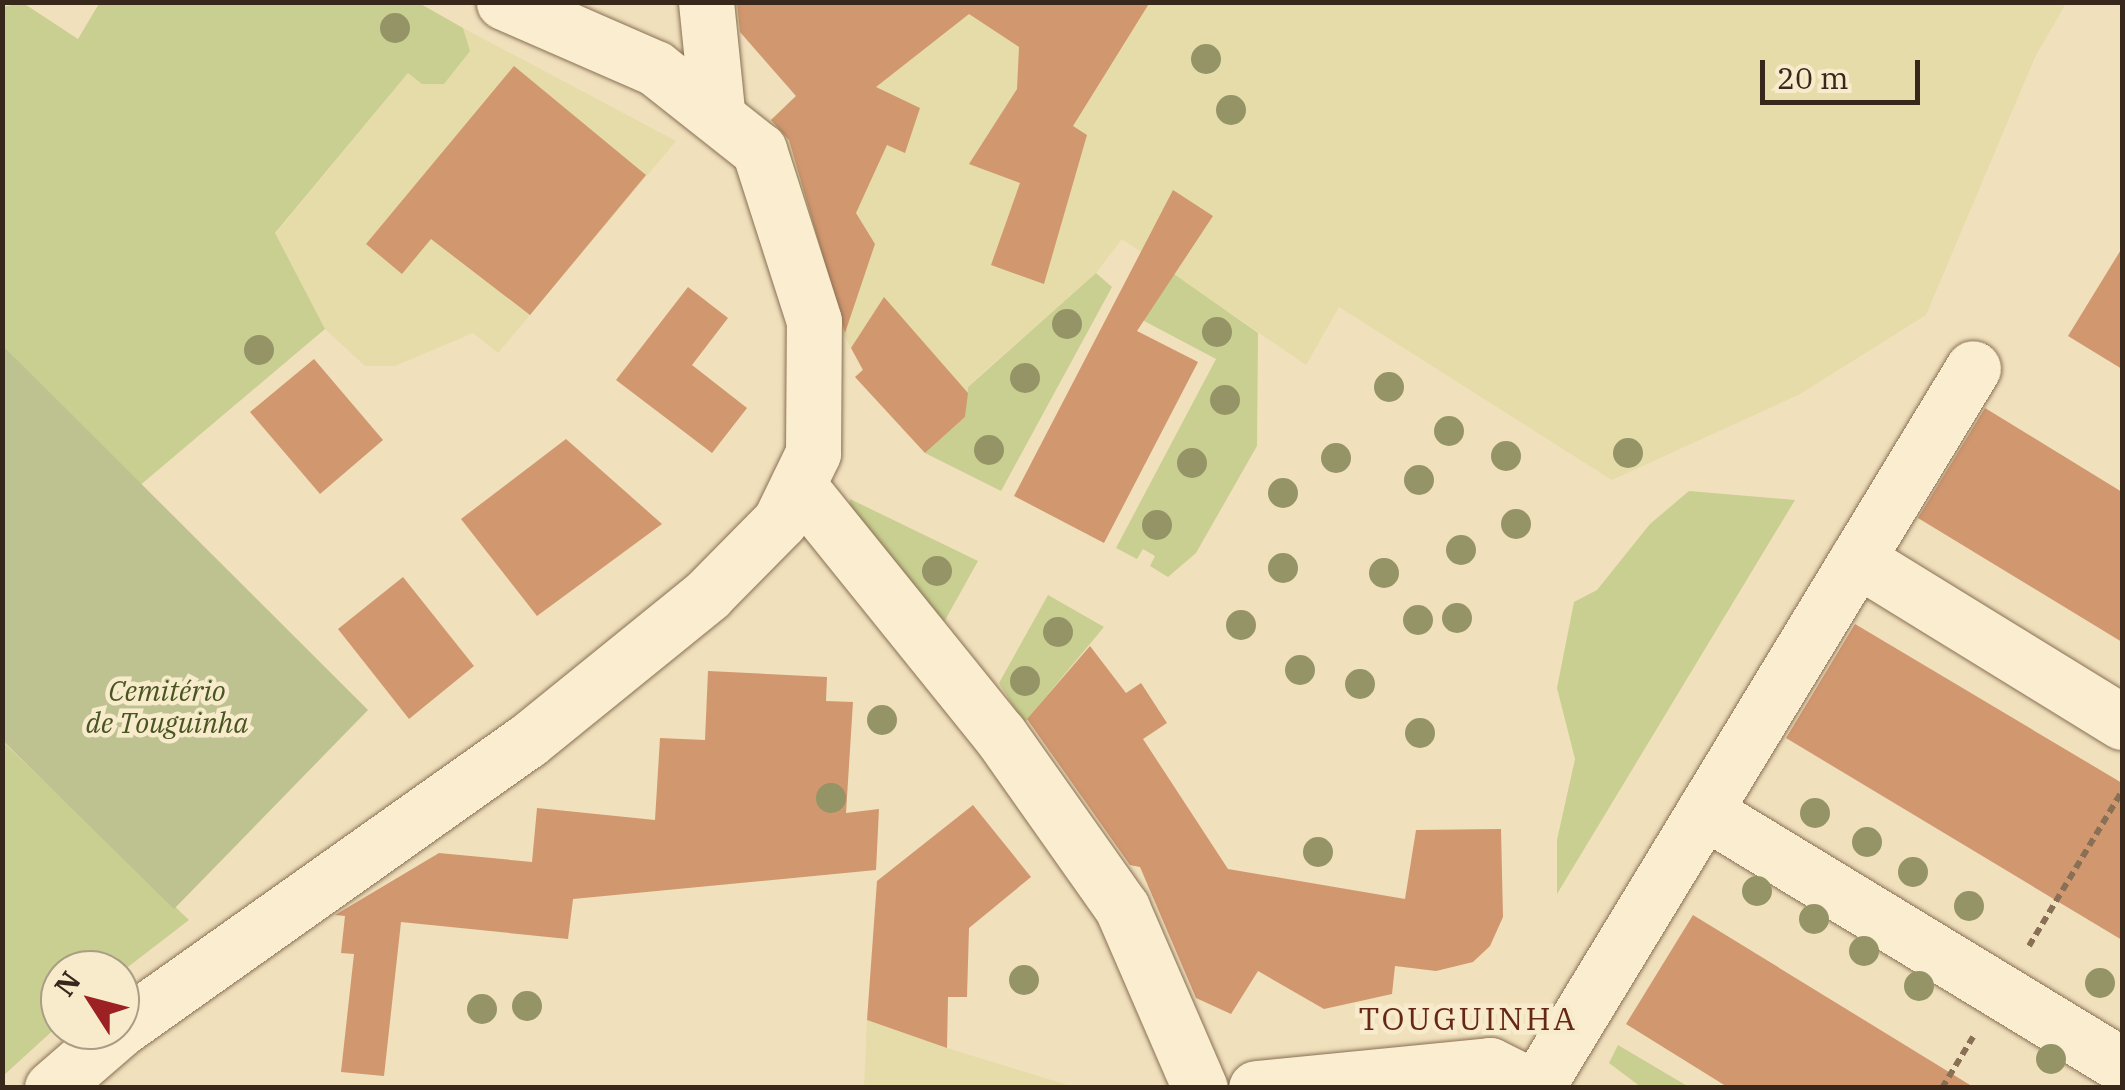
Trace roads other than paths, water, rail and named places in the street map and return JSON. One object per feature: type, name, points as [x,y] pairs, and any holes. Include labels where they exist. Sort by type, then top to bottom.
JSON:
[{"type":"street","points":[[140,1016],[572,704],[708,595],[780,521],[813,453],[814,321],[759,150],[717,111],[655,68],[504,2]]},
{"type":"street","points":[[706,2],[717,111]]},
{"type":"street","points":[[1256,1088],[1490,1065],[1536,1088],[1972,368]]},
{"type":"street","points":[[798,485],[1000,735],[1122,908],[1200,1088]]},
{"type":"street","points":[[1857,559],[2122,722]]},
{"type":"street","points":[[1704,811],[2122,1066]]},
{"type":"street","points":[[52,1088],[97,1050]]},
{"type":"district","name":"TOUGUINHA","points":[[1468,1018]]},
{"type":"park label","name":"Cemitério de Touguinha","points":[[167,707]]}]
